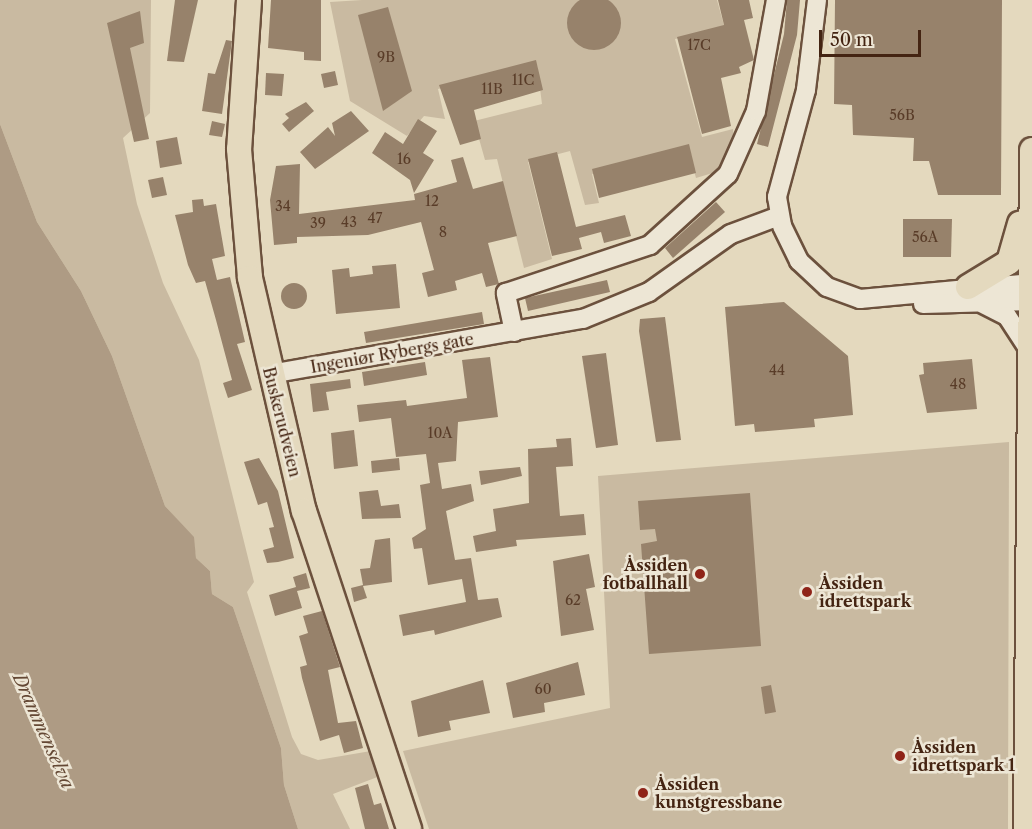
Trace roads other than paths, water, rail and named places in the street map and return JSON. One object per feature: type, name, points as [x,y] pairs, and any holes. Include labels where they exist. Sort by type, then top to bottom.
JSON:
[{"type":"main road","name":"Buskerudveien","points":[[249,0],[240,178],[247,261],[270,374],[304,511],[409,829]]},
{"type":"main road","points":[[1026,829],[1028,348],[1031,292],[1032,150]]},
{"type":"main road","points":[[974,295],[1009,262],[1021,212],[1031,201]]},
{"type":"street","points":[[514,332],[506,293],[650,245],[728,174],[756,111],[776,0]]},
{"type":"street","points":[[817,0],[806,90],[778,180],[779,216],[799,261],[827,287],[860,299],[1031,292]]},
{"type":"street","name":"Ingeniør Rybergs gate","points":[[270,374],[583,319],[629,302],[696,262],[731,234],[779,216]]},
{"type":"street","points":[[974,295],[1007,316],[1028,348]]},
{"type":"water","name":"Drammenselva","points":[[0,124],[37,222],[81,291],[112,356],[165,506],[194,537],[196,558],[210,571],[212,594],[233,607],[281,748],[284,785],[298,829],[0,829]]},
{"type":"place","name":"Åssiden fotballhall","points":[[700,574]]},
{"type":"place","name":"Åssiden idrettspark","points":[[807,592]]},
{"type":"place","name":"Åssiden idrettspark 1","points":[[900,756]]},
{"type":"place","name":"Åssiden kunstgressbane","points":[[643,793]]}]
